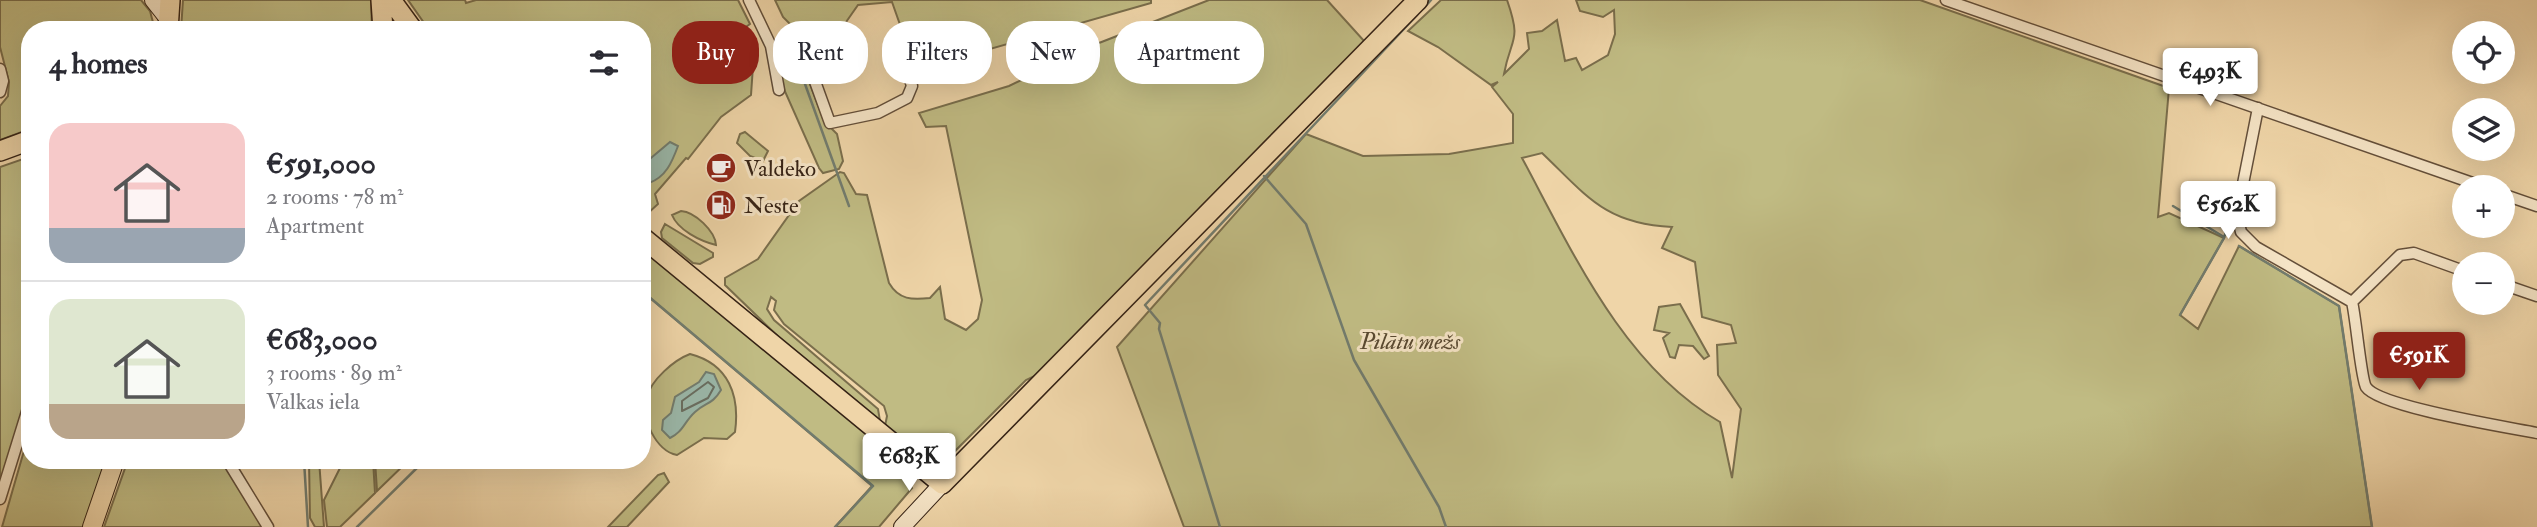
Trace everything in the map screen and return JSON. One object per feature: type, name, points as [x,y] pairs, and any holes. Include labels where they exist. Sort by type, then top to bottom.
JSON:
[{"type":"highway","points":[[381,0],[382,21]]},
{"type":"highway","points":[[391,0],[406,21]]},
{"type":"highway","points":[[651,244],[942,484],[1418,0]]},
{"type":"highway","points":[[0,151],[21,146]]},
{"type":"main road","points":[[153,0],[168,20]]},
{"type":"main road","points":[[92,527],[112,469]]},
{"type":"main road","points":[[902,527],[942,484]]},
{"type":"street","points":[[749,0],[772,50],[779,90]]},
{"type":"street","points":[[1946,0],[2452,176]]},
{"type":"street","points":[[772,50],[786,42],[798,46],[808,62],[830,123],[878,113],[907,98],[911,84]]},
{"type":"street","points":[[0,69],[1,91]]},
{"type":"street","points":[[2258,108],[2237,214],[2241,232],[2256,247],[2351,302],[2358,327],[2365,385],[2374,396],[2402,405],[2537,433]]},
{"type":"street","points":[[2515,198],[2537,206]]},
{"type":"street","points":[[2351,302],[2400,255],[2414,253],[2452,267]]},
{"type":"street","points":[[2515,288],[2537,296]]},
{"type":"street","points":[[0,499],[21,431]]},
{"type":"street","points":[[233,469],[268,527]]},
{"type":"green space","points":[[0,0],[141,0],[150,11],[153,21],[21,21],[21,132],[0,140],[0,106],[8,96],[9,82],[0,47]]},
{"type":"green space","points":[[183,0],[371,0],[372,21],[182,21]]},
{"type":"green space","points":[[408,0],[465,0],[466,3],[476,0],[738,0],[748,21],[672,21],[672,84],[752,84],[751,95],[721,117],[688,159],[686,158],[655,194],[658,204],[651,210],[651,21],[423,21]]},
{"type":"green space","points":[[775,0],[1151,0],[1151,3],[1088,21],[1006,21],[1006,44],[992,48],[992,21],[899,21],[892,2],[858,5],[847,21],[787,21]]},
{"type":"green space","points":[[1209,0],[1327,0],[1365,42],[1039,374],[1026,380],[951,455],[932,457],[907,445],[885,426],[887,416],[884,406],[784,324],[774,310],[776,301],[771,297],[767,309],[774,320],[878,409],[880,421],[787,345],[725,285],[725,278],[758,259],[799,201],[840,172],[844,173],[856,194],[867,195],[889,283],[893,289],[906,298],[917,299],[930,298],[940,287],[945,319],[966,330],[978,319],[982,300],[946,126],[926,127],[919,113],[1013,84],[1100,84],[1100,43],[1114,37],[1114,84],[1264,84],[1264,21],[1155,21]]},
{"type":"green space","name":"Pilātu mežs","points":[[1441,0],[1507,0],[1514,24],[1514,39],[1504,74],[1529,49],[1527,33],[1542,31],[1557,20],[1565,61],[1576,58],[1582,70],[1608,55],[1615,34],[1614,10],[1603,17],[1580,11],[1576,0],[1920,0],[2169,88],[2158,217],[2169,213],[2224,238],[2180,315],[2198,329],[2239,246],[2339,306],[2372,527],[1184,527],[1117,347],[1306,134],[1363,156],[1449,154],[1513,143],[1513,114],[1492,87],[1498,82],[1491,85],[1438,47],[1408,31]],"holes":[[[1542,153],[1585,195],[1613,214],[1649,225],[1672,227],[1662,248],[1695,262],[1702,317],[1731,325],[1736,343],[1717,345],[1718,375],[1741,409],[1732,478],[1720,422],[1686,399],[1656,371],[1604,305],[1582,269],[1522,158]]]},
{"type":"green space","points":[[782,84],[810,84],[824,121],[837,134],[843,161],[839,169],[823,173]]},
{"type":"green space","points":[[745,132],[768,151],[763,161],[750,156],[737,143],[740,134]]},
{"type":"green space","points":[[21,160],[21,421],[0,490],[0,167]]},
{"type":"green space","points":[[681,211],[703,223],[712,234],[716,245],[684,230],[672,215]]},
{"type":"green space","points":[[665,224],[713,253],[713,257],[700,264],[693,263],[662,238],[661,232]]},
{"type":"green space","points":[[651,254],[867,434],[868,440],[904,473],[912,488],[879,527],[835,527],[872,486],[651,299]]},
{"type":"green space","points":[[1680,304],[1709,356],[1704,359],[1693,346],[1679,345],[1675,358],[1670,357],[1663,338],[1669,333],[1654,330],[1659,307]]},
{"type":"green space","points":[[690,354],[703,359],[723,374],[733,394],[736,419],[735,432],[727,439],[704,438],[677,455],[662,447],[651,430],[651,388],[670,366]]},
{"type":"green space","points":[[21,461],[21,469],[103,469],[83,527],[2,527]]},
{"type":"green space","points":[[125,469],[228,469],[264,527],[104,527]]},
{"type":"green space","points":[[309,469],[320,469],[324,527],[315,527],[310,518]]},
{"type":"green space","points":[[340,469],[374,469],[375,493],[340,527],[327,527],[324,500]]},
{"type":"green space","points":[[376,469],[400,469],[377,491]]},
{"type":"green space","points":[[664,473],[669,482],[627,527],[608,527],[658,475]]},
{"type":"water","points":[[670,142],[678,146],[664,173],[651,182],[651,158]]},
{"type":"water","points":[[706,372],[714,374],[721,390],[670,438],[662,430],[663,420],[671,413],[675,397],[699,382]]},
{"type":"waterway","points":[[1424,8],[1431,0]]},
{"type":"waterway","points":[[1220,527],[1159,329],[1160,323],[1145,305],[1417,15]]},
{"type":"waterway","points":[[805,84],[849,206]]},
{"type":"waterway","points":[[1264,176],[1306,224],[1354,360],[1439,507],[1446,527]]},
{"type":"waterway","points":[[2173,206],[2224,237]]},
{"type":"waterway","points":[[2180,315],[2224,238],[2229,222]]},
{"type":"waterway","points":[[2239,246],[2339,306],[2372,527]]},
{"type":"waterway","points":[[651,299],[873,486],[835,527]]},
{"type":"waterway","points":[[305,469],[308,527]]},
{"type":"waterway","points":[[357,527],[416,469]]},
{"type":"place","name":"Valdeko","points":[[721,168]]},
{"type":"place","name":"Neste","points":[[721,205]]}]
